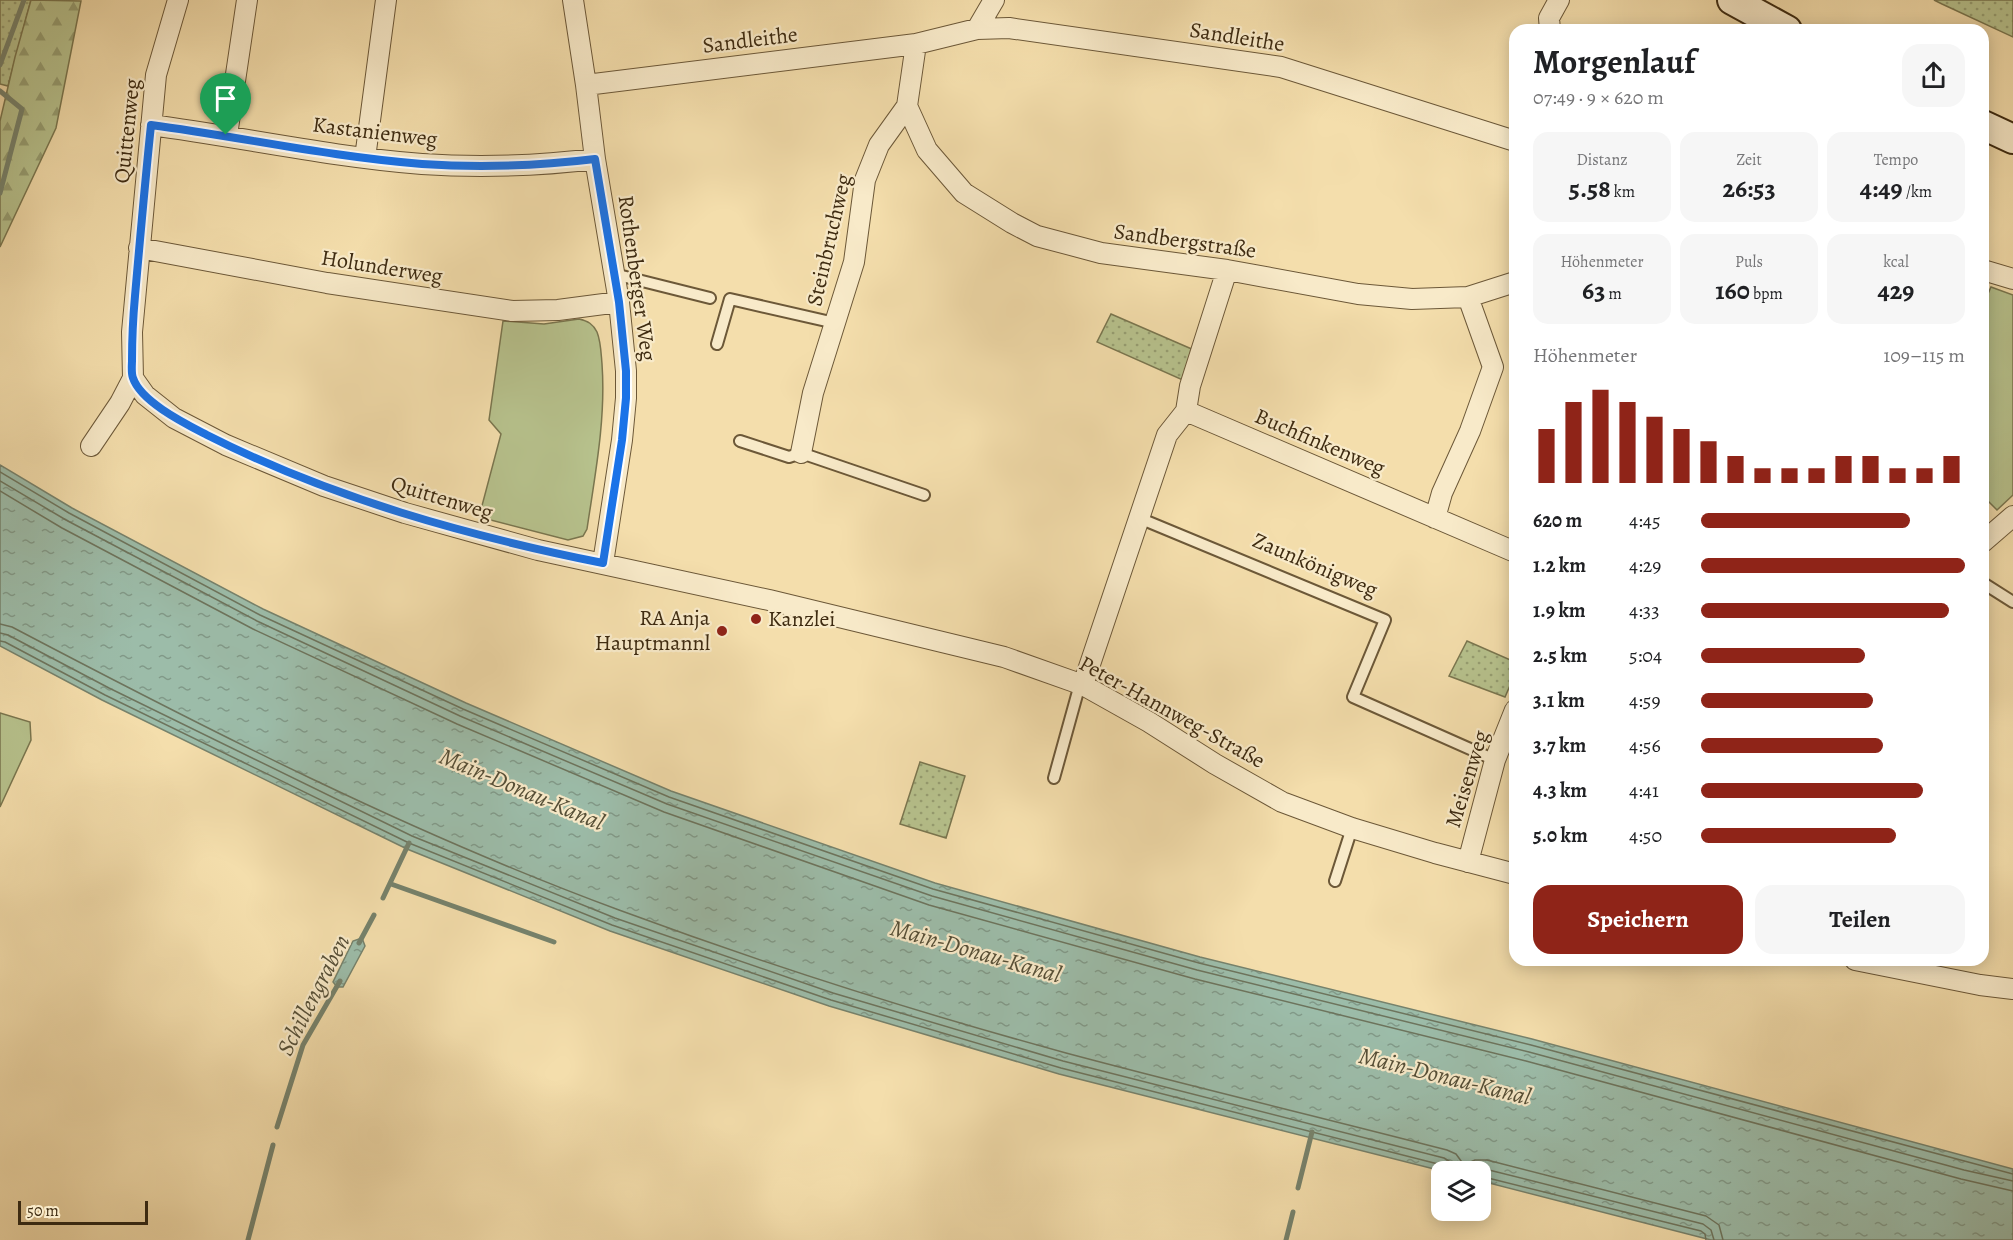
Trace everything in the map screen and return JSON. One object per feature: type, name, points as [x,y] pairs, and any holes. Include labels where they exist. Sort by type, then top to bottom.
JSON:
[{"type":"street","name":"Quittenweg","points":[[91,446],[120,403],[133,378],[132,332],[156,75],[178,0]]},
{"type":"street","points":[[226,135],[247,0]]},
{"type":"street","points":[[365,158],[386,0]]},
{"type":"street","name":"Rothenberger Weg","points":[[573,0],[595,159],[619,302],[626,371],[626,398],[615,495],[603,563]]},
{"type":"street","points":[[977,29],[994,0]]},
{"type":"street","points":[[1550,24],[1549,18],[1559,0]]},
{"type":"street","points":[[1732,0],[1776,24]]},
{"type":"street","name":"Sandleithe","points":[[586,84],[916,44],[977,29],[1009,28],[1281,67],[1509,139]]},
{"type":"street","name":"Steinbruchweg","points":[[801,453],[813,393],[854,262],[865,180],[879,145],[907,106],[916,44]]},
{"type":"street","name":"Sandbergstraße","points":[[907,106],[927,150],[964,193],[1037,236],[1101,253],[1227,270],[1358,294],[1412,299],[1468,297],[1509,284]]},
{"type":"street","name":"Kastanienweg","points":[[151,125],[365,158],[421,164],[541,166],[595,159]]},
{"type":"street","points":[[1989,128],[2013,139]]},
{"type":"street","name":"Holunderweg","points":[[139,248],[327,283],[512,311],[558,310],[619,302]]},
{"type":"street","points":[[1081,685],[1167,435],[1186,411],[1190,386],[1227,270]]},
{"type":"street","points":[[1989,272],[2013,279]]},
{"type":"street","points":[[1436,518],[1442,493],[1470,431],[1493,367],[1468,297]]},
{"type":"street","name":"Quittenweg","points":[[133,378],[145,395],[174,418],[226,445],[324,486],[405,513],[538,550],[765,599]]},
{"type":"street","name":"Buchfinkenweg","points":[[1186,411],[1509,549]]},
{"type":"street","points":[[1989,537],[2013,516]]},
{"type":"street","name":"Peter-Hannweg-Straße","points":[[765,599],[1004,657],[1081,685],[1149,722],[1215,764],[1282,802],[1352,828],[1509,872]]},
{"type":"street","name":"Meisenweg","points":[[1468,862],[1496,760],[1509,726]]},
{"type":"street","points":[[1885,966],[1988,987],[2013,989]]},
{"type":"lane","points":[[614,274],[710,298]]},
{"type":"lane","points":[[717,344],[730,299],[835,323]]},
{"type":"lane","points":[[740,441],[789,457],[801,453],[924,495]]},
{"type":"lane","name":"Zaunkönigweg","points":[[1139,518],[1385,620],[1353,697],[1496,760]]},
{"type":"lane","points":[[1989,587],[2013,602]]},
{"type":"lane","points":[[1054,778],[1081,685]]},
{"type":"lane","points":[[1335,881],[1352,828]]},
{"type":"green space","points":[[0,0],[31,0],[8,86],[0,84]]},
{"type":"green space","points":[[31,0],[81,1],[56,128],[0,247],[0,121]]},
{"type":"green space","points":[[1934,0],[2013,0],[2013,37],[1989,24]]},
{"type":"green space","points":[[1991,287],[2013,295],[2013,495],[1997,510],[1989,502],[1989,292]]},
{"type":"green space","points":[[1111,314],[1194,350],[1185,381],[1097,342]]},
{"type":"green space","points":[[579,319],[590,323],[597,332],[601,348],[603,385],[599,447],[587,529],[583,536],[568,540],[479,517],[501,434],[489,420],[503,321],[544,324]]},
{"type":"green space","points":[[1467,641],[1509,659],[1509,688],[1505,697],[1449,676]]},
{"type":"green space","points":[[0,713],[30,722],[31,740],[0,807]]},
{"type":"green space","points":[[920,762],[965,776],[946,838],[900,824]]},
{"type":"water","name":"Main-Donau-Kanal","points":[[0,465],[72,508],[263,609],[466,703],[671,791],[935,883],[1200,957],[1532,1039],[2013,1169],[2013,1240],[1711,1240],[1491,1184],[1491,1161],[1431,1161],[1431,1168],[1059,1074],[829,1006],[610,931],[407,849],[102,700],[0,646]]},
{"type":"water","points":[[362,938],[365,946],[343,987],[337,987],[333,982],[353,941]]},
{"type":"waterway","points":[[0,65],[24,0]]},
{"type":"waterway","points":[[0,91],[22,109],[0,193]]},
{"type":"waterway","name":"Schillengraben","points":[[383,898],[409,843]]},
{"type":"waterway","points":[[391,884],[554,942]]},
{"type":"waterway","name":"Schillengraben","points":[[359,943],[374,915]]},
{"type":"waterway","name":"Schillengraben","points":[[277,1127],[303,1045],[340,981]]},
{"type":"waterway","points":[[1298,1188],[1312,1132]]},
{"type":"waterway","name":"Schillengraben","points":[[248,1240],[273,1145]]},
{"type":"waterway","points":[[1286,1240],[1293,1212]]},
{"type":"place","name":"Kanzlei","points":[[756,619]]},
{"type":"place","name":"RA Anja Hauptmannl","points":[[722,631]]},
{"type":"route","points":[[151,125],[226,135],[365,158],[421,164],[541,166],[595,159],[619,302],[626,371],[622,440],[603,563],[484,536],[324,486],[226,445],[174,418],[145,395],[133,378],[132,332],[151,125]]}]
